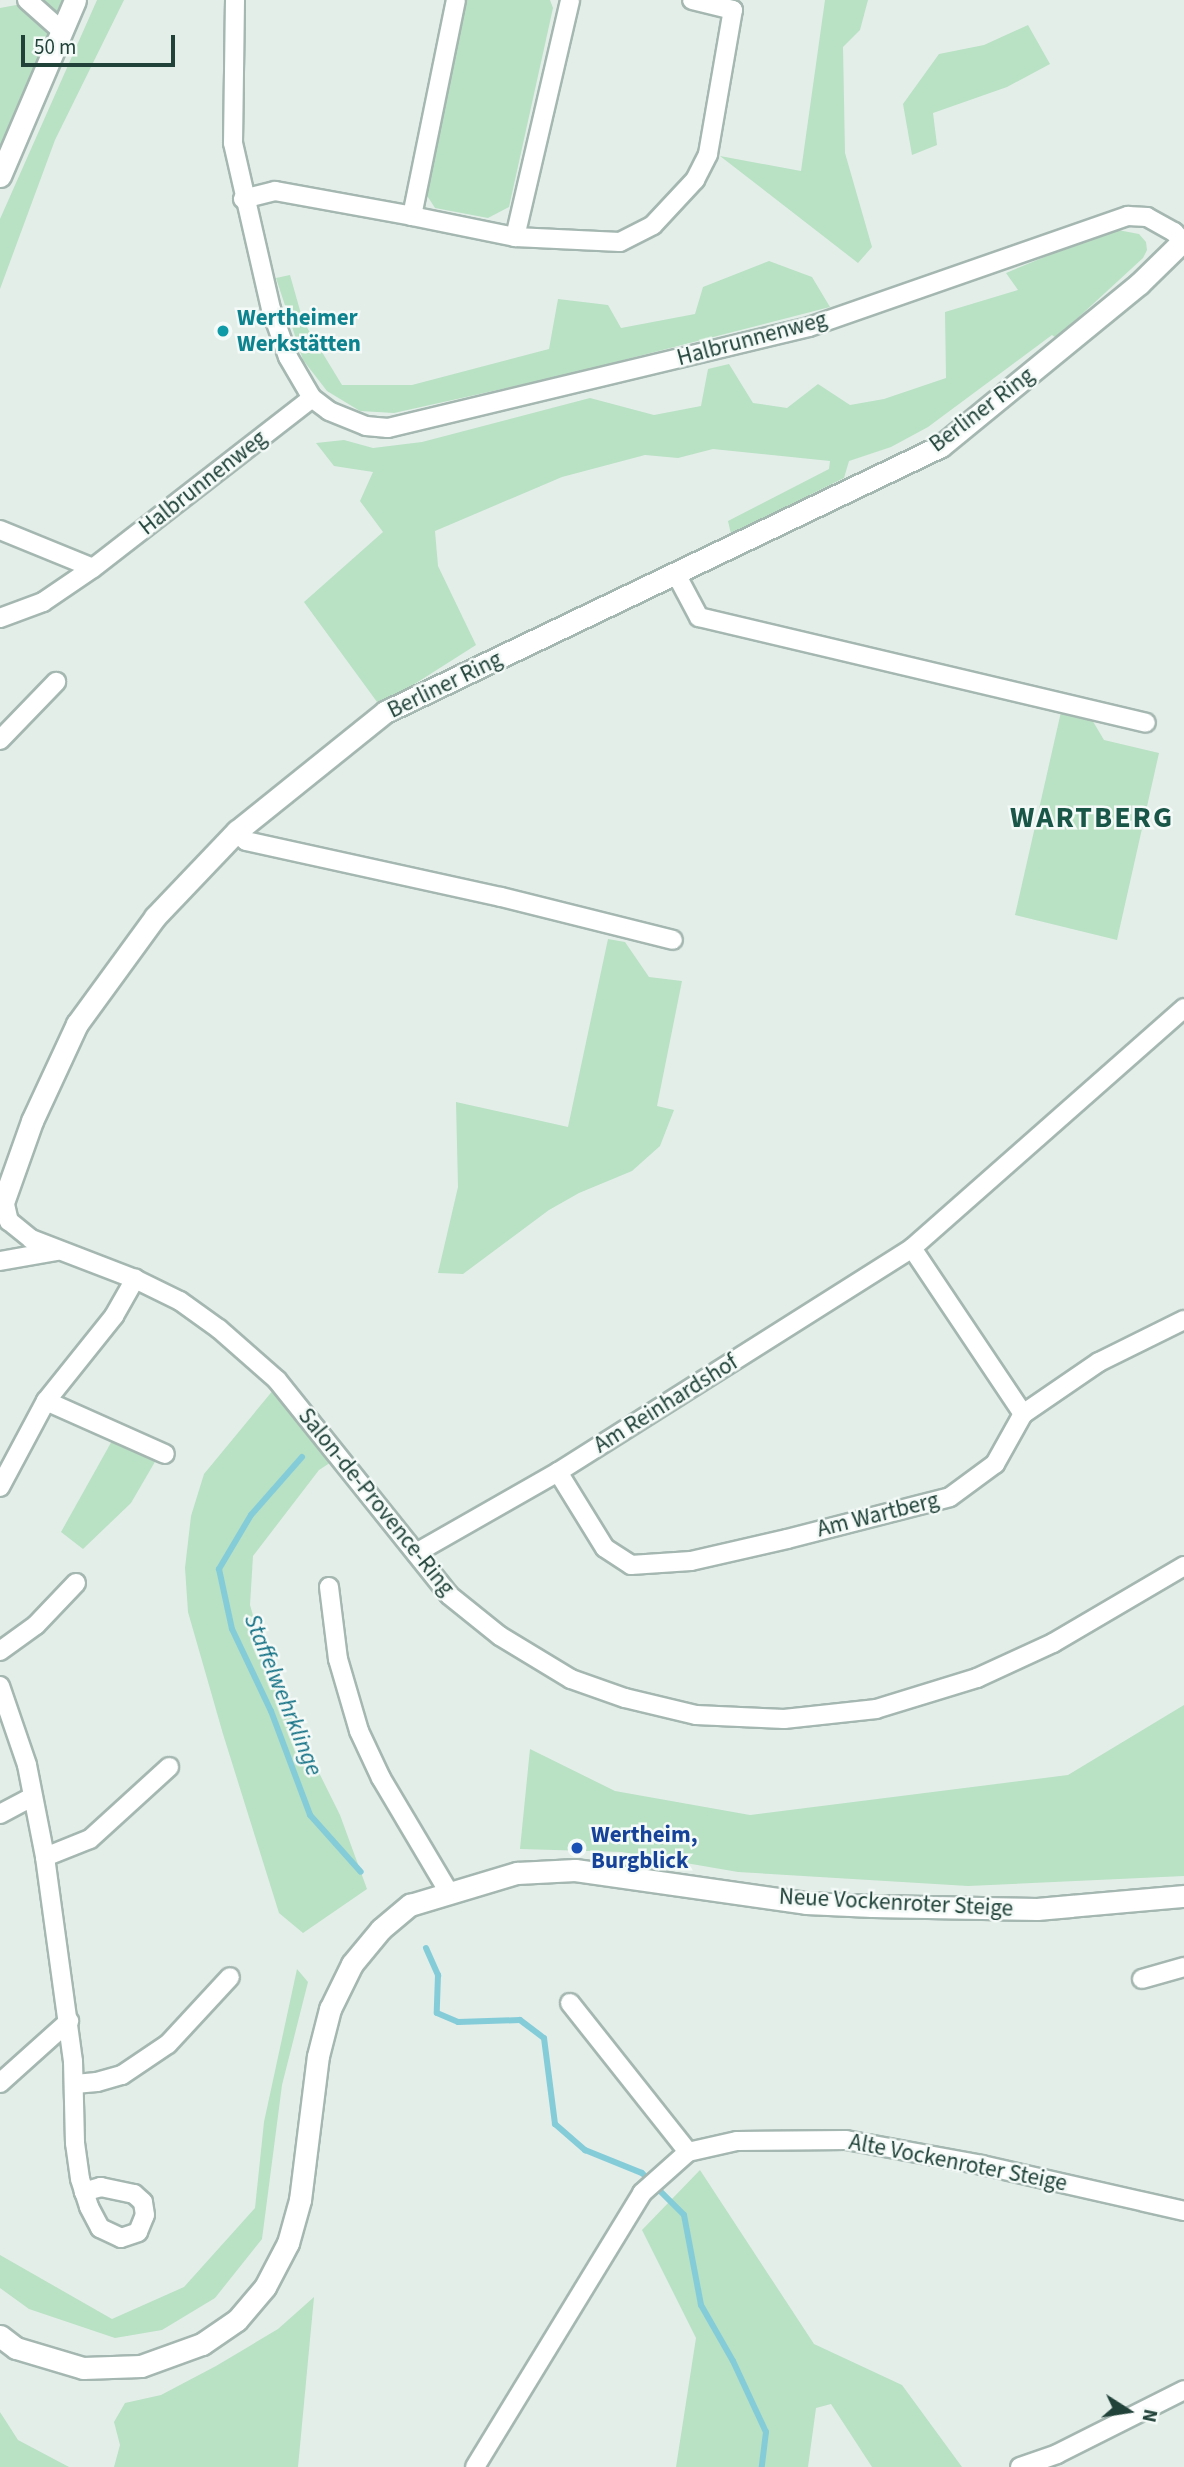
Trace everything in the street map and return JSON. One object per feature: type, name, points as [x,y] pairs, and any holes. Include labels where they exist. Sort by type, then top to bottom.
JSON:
[{"type":"main road","points":[[0,176],[75,0]]},
{"type":"main road","name":"Berliner Ring","points":[[2,1205],[32,1121],[77,1024],[155,917],[237,831],[385,712],[941,446],[1139,284],[1184,241]]},
{"type":"main road","name":"Neue Vockenroter Steige","points":[[0,2336],[16,2348],[83,2368],[141,2366],[202,2343],[237,2320],[265,2287],[288,2243],[300,2200],[318,2056],[330,2009],[352,1964],[381,1929],[410,1905],[448,1891],[517,1873],[575,1870],[806,1903],[872,1906],[1037,1909],[1184,1896]]},
{"type":"street","points":[[27,0],[62,31]]},
{"type":"street","name":"Halbrunnenweg","points":[[235,0],[233,143],[243,199],[271,309],[288,357],[312,398],[346,418],[366,426],[388,428],[809,327],[1128,216],[1147,217],[1174,232],[1184,241]]},
{"type":"street","points":[[412,216],[456,0]]},
{"type":"street","points":[[515,237],[570,0]]},
{"type":"street","points":[[243,199],[275,191],[515,237],[620,242],[653,225],[695,180],[708,154],[733,10],[692,0]]},
{"type":"street","name":"Halbrunnenweg","points":[[0,618],[43,602],[93,568],[312,398]]},
{"type":"street","points":[[0,530],[93,568]]},
{"type":"street","points":[[676,574],[699,617],[1146,723]]},
{"type":"street","points":[[0,740],[56,682]]},
{"type":"street","points":[[237,831],[246,841],[501,897],[673,940]]},
{"type":"street","name":"Am Reinhardshof","points":[[416,1553],[558,1472],[912,1248],[1184,1009]]},
{"type":"street","name":"Salon-de-Provence-Ring","points":[[2,1205],[9,1222],[30,1239],[135,1279],[180,1301],[219,1329],[277,1380],[449,1595],[500,1636],[571,1679],[625,1698],[695,1715],[784,1719],[876,1709],[977,1678],[1053,1643],[1184,1566]]},
{"type":"street","points":[[912,1248],[1023,1414]]},
{"type":"street","name":"Salon-de-Provence-Ring","points":[[0,1261],[57,1251]]},
{"type":"street","points":[[0,1487],[22,1441],[46,1401],[114,1316],[135,1279]]},
{"type":"street","name":"Am Wartberg","points":[[558,1472],[605,1548],[631,1565],[691,1560],[950,1497],[995,1464],[1023,1414],[1099,1362],[1184,1320]]},
{"type":"street","points":[[46,1401],[164,1454]]},
{"type":"street","points":[[0,1651],[36,1625],[76,1583]]},
{"type":"street","points":[[329,1587],[338,1658],[359,1731],[381,1779],[448,1891]]},
{"type":"street","points":[[0,1686],[27,1765],[45,1857],[69,2021],[75,2084],[75,2143],[84,2192]]},
{"type":"street","points":[[45,1857],[90,1839],[169,1767]]},
{"type":"street","points":[[0,1814],[32,1797]]},
{"type":"street","points":[[1142,1979],[1184,1967]]},
{"type":"street","points":[[75,2084],[97,2082],[122,2075],[168,2044],[230,1977]]},
{"type":"street","points":[[570,2003],[688,2152]]},
{"type":"street","points":[[0,2083],[69,2021]]},
{"type":"street","name":"Alte Vockenroter Steige","points":[[475,2467],[642,2193],[688,2152],[737,2141],[846,2140],[982,2165],[1184,2211]]},
{"type":"street","points":[[1020,2467],[1057,2454],[1184,2390]]},
{"type":"green space","points":[[29,0],[75,0],[0,176],[0,8],[27,3]]},
{"type":"green space","points":[[97,0],[124,0],[55,140],[0,289],[0,219]]},
{"type":"green space","points":[[464,0],[550,0],[553,8],[509,207],[488,218],[435,208],[424,191]]},
{"type":"green space","points":[[825,0],[868,0],[860,30],[843,47],[845,153],[872,247],[858,263],[720,156],[801,171]]},
{"type":"green space","points":[[1028,25],[1050,64],[1007,87],[933,113],[937,145],[912,155],[903,104],[939,54],[984,45]]},
{"type":"green space","points":[[1118,230],[1139,234],[1146,242],[1147,250],[1143,258],[1056,338],[1052,335],[928,427],[891,447],[849,461],[844,478],[731,534],[728,521],[829,469],[830,461],[713,449],[678,458],[645,455],[562,477],[435,531],[438,566],[476,645],[380,706],[304,602],[383,532],[360,501],[373,472],[334,466],[316,443],[344,440],[373,448],[422,442],[590,398],[654,415],[701,406],[708,369],[729,364],[753,403],[787,408],[818,384],[850,405],[884,399],[946,378],[945,312],[1018,290],[1006,273],[1102,233]]},
{"type":"green space","points":[[769,261],[812,277],[830,307],[565,375],[394,413],[360,411],[327,391],[303,360],[276,278],[290,275],[303,321],[342,385],[412,385],[549,349],[558,299],[608,305],[621,328],[695,314],[703,287]]},
{"type":"green space","points":[[1063,703],[1085,708],[1104,740],[1159,753],[1117,940],[1015,915]]},
{"type":"green space","points":[[608,939],[625,942],[649,977],[682,981],[657,1106],[674,1110],[660,1146],[632,1171],[579,1193],[549,1210],[463,1274],[438,1273],[458,1187],[456,1102],[568,1127]]},
{"type":"green space","points":[[279,1383],[339,1457],[319,1470],[253,1556],[250,1605],[270,1674],[340,1815],[367,1889],[303,1933],[279,1913],[188,1612],[185,1568],[191,1516],[204,1474]]},
{"type":"green space","points":[[113,1439],[156,1460],[131,1503],[83,1549],[61,1532]]},
{"type":"green space","points":[[1184,1705],[1184,1876],[968,1886],[738,1872],[622,1852],[520,1849],[530,1749],[615,1791],[750,1815],[1068,1775]]},
{"type":"green space","points":[[297,1969],[308,1982],[282,2085],[262,2239],[215,2298],[162,2330],[115,2338],[29,2309],[0,2288],[0,2255],[112,2319],[184,2287],[255,2208],[264,2122]]},
{"type":"green space","points":[[700,2170],[814,2344],[902,2385],[962,2467],[872,2467],[831,2404],[816,2408],[808,2467],[676,2467],[696,2338],[642,2230]]},
{"type":"green space","points":[[314,2297],[298,2467],[114,2467],[120,2445],[114,2422],[125,2403],[161,2395],[216,2366],[278,2329]]},
{"type":"green space","points":[[0,2412],[18,2440],[69,2467],[0,2467]]},
{"type":"waterway","name":"Staffelwehrklinge","points":[[302,1457],[251,1515],[219,1569],[232,1629],[271,1711],[310,1815],[361,1872]]},
{"type":"waterway","name":"Staffelwehrklinge","points":[[426,1948],[438,1975],[437,2013],[458,2022],[520,2020],[544,2038],[555,2124],[585,2150],[642,2173],[684,2215],[701,2305],[733,2361],[766,2432],[762,2467]]},
{"type":"place","name":"Wertheimer Werkstätten","points":[[223,331]]},
{"type":"place","name":"Wertheim, Burgblick","points":[[577,1848]]},
{"type":"district","name":"WARTBERG","points":[[1092,818]]}]
